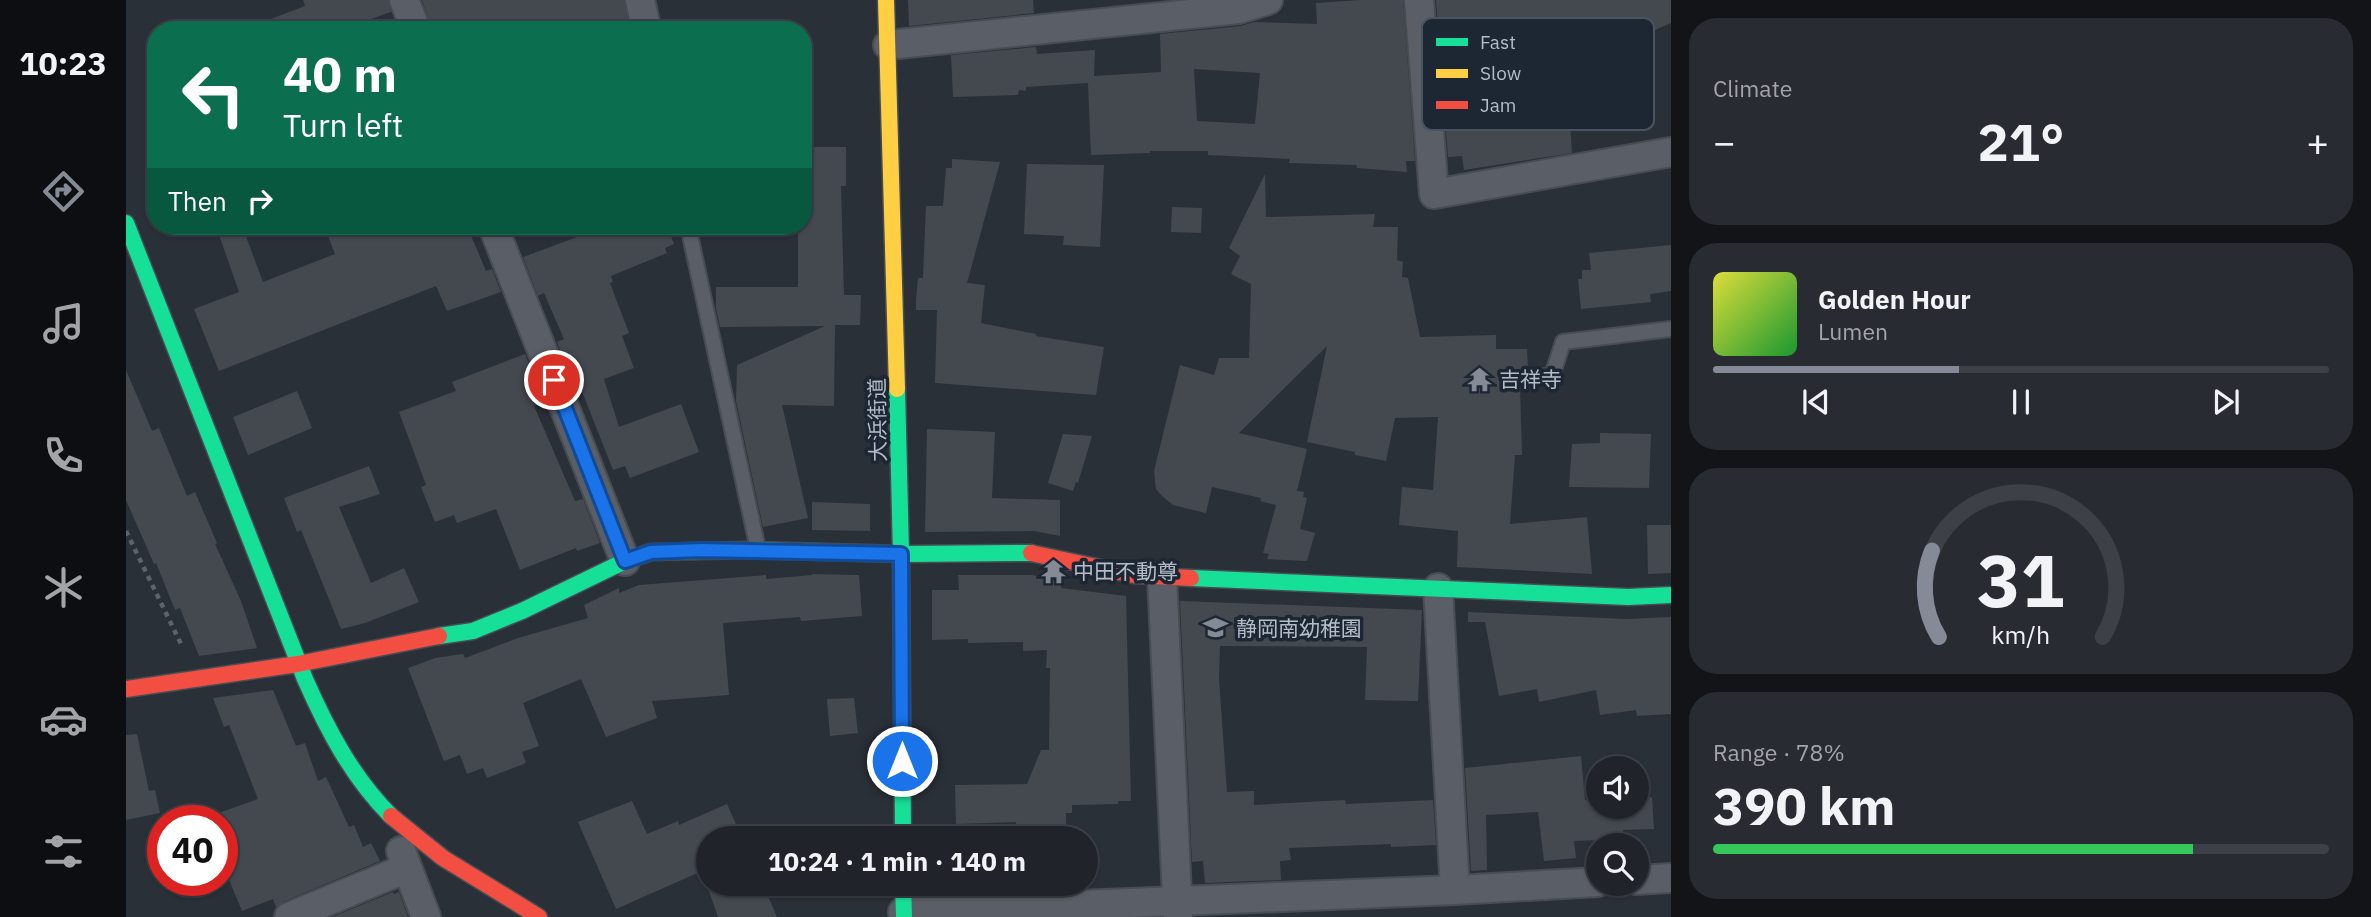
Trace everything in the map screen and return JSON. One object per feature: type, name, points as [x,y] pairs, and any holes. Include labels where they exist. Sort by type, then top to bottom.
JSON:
[{"type":"street","points":[[404,0],[412,21]]},
{"type":"street","name":"大浜街道","points":[[886,0],[901,554],[903,826]]},
{"type":"street","points":[[888,45],[1239,9],[1268,0]]},
{"type":"street","points":[[1419,0],[1422,39]]},
{"type":"street","points":[[1429,130],[1434,194],[1671,152]]},
{"type":"street","points":[[126,223],[298,664],[323,721],[341,753],[362,784],[418,840],[539,917]]},
{"type":"street","points":[[497,235],[625,561]]},
{"type":"street","points":[[126,689],[298,664],[420,638],[473,631],[522,611],[625,561],[651,552],[758,550],[901,554],[1034,553],[1134,575],[1629,597],[1671,595]]},
{"type":"street","points":[[1162,576],[1178,909]]},
{"type":"street","points":[[1438,589],[1455,890]]},
{"type":"street","points":[[395,818],[397,839],[426,917]]},
{"type":"street","points":[[289,917],[407,868]]},
{"type":"street","points":[[1649,879],[1671,878]]},
{"type":"street","points":[[903,896],[904,914],[1178,909],[1586,883]]},
{"type":"lane","points":[[690,235],[758,550]]},
{"type":"lane","points":[[1522,377],[1552,376],[1563,342],[1671,330]]},
{"type":"path","points":[[126,531],[198,679]]},
{"type":"building","points":[[303,0],[388,0],[391,12],[365,21],[265,21],[305,6]]},
{"type":"building","points":[[422,0],[624,0],[628,21],[429,21]]},
{"type":"building","points":[[908,0],[1033,0],[1034,13],[909,26]]},
{"type":"building","points":[[1403,0],[1415,161],[1406,161],[1407,172],[1357,168],[1356,165],[1289,163],[1290,159],[1208,155],[1208,151],[1091,155],[1088,83],[1026,87],[1026,91],[1019,90],[1018,95],[953,97],[951,55],[1036,47],[1037,54],[1095,50],[1094,76],[1161,72],[1160,34],[1241,26],[1254,22],[1317,24],[1316,3]],"holes":[[[1194,69],[1260,73],[1255,124],[1197,121]]]},
{"type":"building","points":[[1436,0],[1671,0],[1671,23],[1654,30],[1654,18],[1437,18]]},
{"type":"building","points":[[1446,130],[1571,130],[1572,153],[1464,170],[1462,156],[1448,157]]},
{"type":"building","points":[[812,147],[846,147],[846,186],[841,186],[844,295],[861,295],[860,325],[835,325],[834,406],[782,405],[808,518],[763,527],[736,401],[737,365],[825,326],[720,327],[716,287],[798,287],[798,235],[812,235]]},
{"type":"building","points":[[952,159],[1000,162],[967,283],[985,285],[981,323],[1036,336],[1104,347],[1096,395],[935,383],[937,310],[916,310],[916,300],[918,278],[923,278],[926,206],[943,206],[946,168],[952,168]]},
{"type":"building","points":[[1027,164],[1104,165],[1100,247],[1063,245],[1064,236],[1024,234]]},
{"type":"building","points":[[1265,174],[1266,217],[1375,214],[1373,227],[1398,227],[1397,260],[1403,262],[1402,277],[1408,278],[1420,337],[1496,335],[1496,349],[1527,349],[1528,367],[1518,369],[1512,377],[1514,383],[1520,386],[1522,455],[1515,455],[1510,524],[1587,517],[1592,574],[1457,567],[1458,531],[1399,525],[1402,487],[1433,490],[1438,417],[1395,418],[1386,461],[1307,442],[1327,346],[1239,433],[1307,449],[1297,491],[1304,492],[1303,497],[1307,498],[1300,529],[1315,533],[1307,561],[1267,559],[1269,554],[1263,553],[1276,505],[1260,501],[1261,498],[1212,487],[1206,513],[1173,505],[1156,489],[1154,471],[1180,365],[1214,375],[1219,358],[1249,358],[1251,284],[1231,274],[1240,256],[1229,248]]},
{"type":"building","points":[[1172,207],[1202,208],[1201,233],[1171,232]]},
{"type":"building","points":[[219,235],[245,235],[263,282],[335,254],[328,235],[471,235],[486,271],[492,269],[501,292],[447,311],[436,286],[219,371],[194,309],[239,292]]},
{"type":"building","points":[[583,235],[670,235],[674,244],[665,248],[667,253],[611,276],[613,282],[610,283],[629,333],[622,336],[634,368],[604,379],[619,427],[681,404],[699,452],[630,478],[625,466],[613,470],[581,389],[576,391],[557,342],[564,339],[544,293],[538,296],[523,257]]},
{"type":"building","points":[[1671,245],[1671,291],[1650,294],[1651,302],[1581,309],[1578,279],[1582,279],[1582,270],[1591,270],[1589,253]]},
{"type":"building","points":[[525,354],[545,402],[534,406],[575,501],[583,499],[600,543],[577,551],[576,548],[520,570],[496,509],[457,523],[454,515],[435,522],[421,487],[426,485],[399,412],[456,391],[452,382]]},
{"type":"building","points":[[126,370],[152,431],[159,428],[187,496],[195,492],[241,601],[257,648],[199,656],[180,608],[175,610],[126,500]]},
{"type":"building","points":[[297,391],[312,428],[248,455],[233,417]]},
{"type":"building","points":[[927,429],[995,432],[992,498],[1060,500],[1060,536],[1034,531],[925,532]]},
{"type":"building","points":[[1600,433],[1651,434],[1649,488],[1569,487],[1572,444],[1600,443]]},
{"type":"building","points":[[1063,434],[1092,436],[1078,483],[1076,482],[1073,491],[1048,483]]},
{"type":"building","points":[[369,466],[380,494],[339,507],[371,583],[404,568],[419,602],[365,623],[341,629],[301,530],[297,532],[284,498]]},
{"type":"building","points":[[812,502],[870,504],[870,531],[812,530]]},
{"type":"building","points":[[1647,525],[1671,525],[1671,573],[1648,574]]},
{"type":"building","points":[[812,574],[859,575],[862,616],[801,621],[800,617],[723,623],[729,695],[652,701],[657,718],[606,737],[581,679],[523,703],[539,746],[522,752],[526,763],[487,778],[483,768],[467,774],[460,755],[444,761],[408,668],[435,658],[463,654],[465,658],[518,638],[588,618],[584,605],[619,588],[619,593],[639,585]]},
{"type":"building","points":[[958,575],[1032,575],[1061,581],[1061,588],[1126,596],[1131,801],[1118,801],[1118,804],[1072,805],[1072,813],[1066,813],[1066,826],[1016,826],[1016,822],[956,824],[955,785],[1027,784],[1041,750],[1049,750],[1050,668],[1046,668],[1047,650],[1023,651],[1023,642],[968,643],[968,639],[932,640],[932,590],[959,590]]},
{"type":"building","points":[[1180,601],[1422,610],[1418,701],[1365,700],[1367,647],[1220,646],[1219,679],[1227,792],[1254,791],[1254,805],[1345,800],[1346,804],[1433,800],[1436,845],[1289,848],[1291,860],[1280,861],[1281,880],[1205,883],[1203,861],[1192,862]]},
{"type":"building","points":[[1468,612],[1627,619],[1671,617],[1671,714],[1637,716],[1636,710],[1600,715],[1596,690],[1539,702],[1537,689],[1499,696],[1485,622],[1468,622]]},
{"type":"building","points":[[273,690],[296,746],[305,743],[318,781],[326,777],[349,827],[354,825],[363,847],[371,843],[380,861],[276,907],[273,899],[242,911],[236,896],[238,896],[238,806],[258,799],[229,725],[224,727],[213,698]]},
{"type":"building","points":[[854,698],[858,733],[830,736],[827,699]]},
{"type":"building","points":[[137,734],[149,791],[155,790],[158,805],[147,805],[147,816],[126,820],[126,735]]},
{"type":"building","points":[[1581,756],[1586,819],[1649,819],[1649,797],[1652,797],[1654,829],[1623,830],[1623,833],[1586,833],[1586,841],[1574,841],[1576,858],[1544,861],[1538,812],[1486,815],[1487,870],[1471,871],[1465,768]]},
{"type":"building","points":[[632,801],[647,834],[678,821],[679,825],[727,804],[737,826],[696,826],[696,874],[616,909],[578,822]]},
{"type":"building","points":[[399,892],[408,917],[332,917]]},
{"type":"building","points":[[711,896],[768,896],[777,917],[718,917]]},
{"type":"traffic: fast","points":[[126,223],[305,679],[352,769],[391,816]]},
{"type":"traffic: fast","points":[[897,389],[903,826]]},
{"type":"traffic: fast","points":[[439,636],[473,631],[522,611],[625,561],[651,552],[750,550],[901,554],[1031,553]]},
{"type":"traffic: fast","points":[[1191,578],[1628,597],[1671,595]]},
{"type":"traffic: fast","points":[[903,896],[904,917]]},
{"type":"traffic: slow","points":[[886,0],[897,389]]},
{"type":"traffic: jam","points":[[1031,553],[1134,575],[1191,578]]},
{"type":"traffic: jam","points":[[126,689],[298,664],[439,636]]},
{"type":"traffic: jam","points":[[391,816],[443,858],[539,917]]},
{"type":"place","name":"吉祥寺","points":[[1479,379]]},
{"type":"place","name":"中田不動尊","points":[[1053,571]]},
{"type":"place","name":"静岡南幼稚園","points":[[1216,628]]},
{"type":"route","points":[[554,380],[625,561],[651,552],[701,550],[901,554],[902,761]]}]
